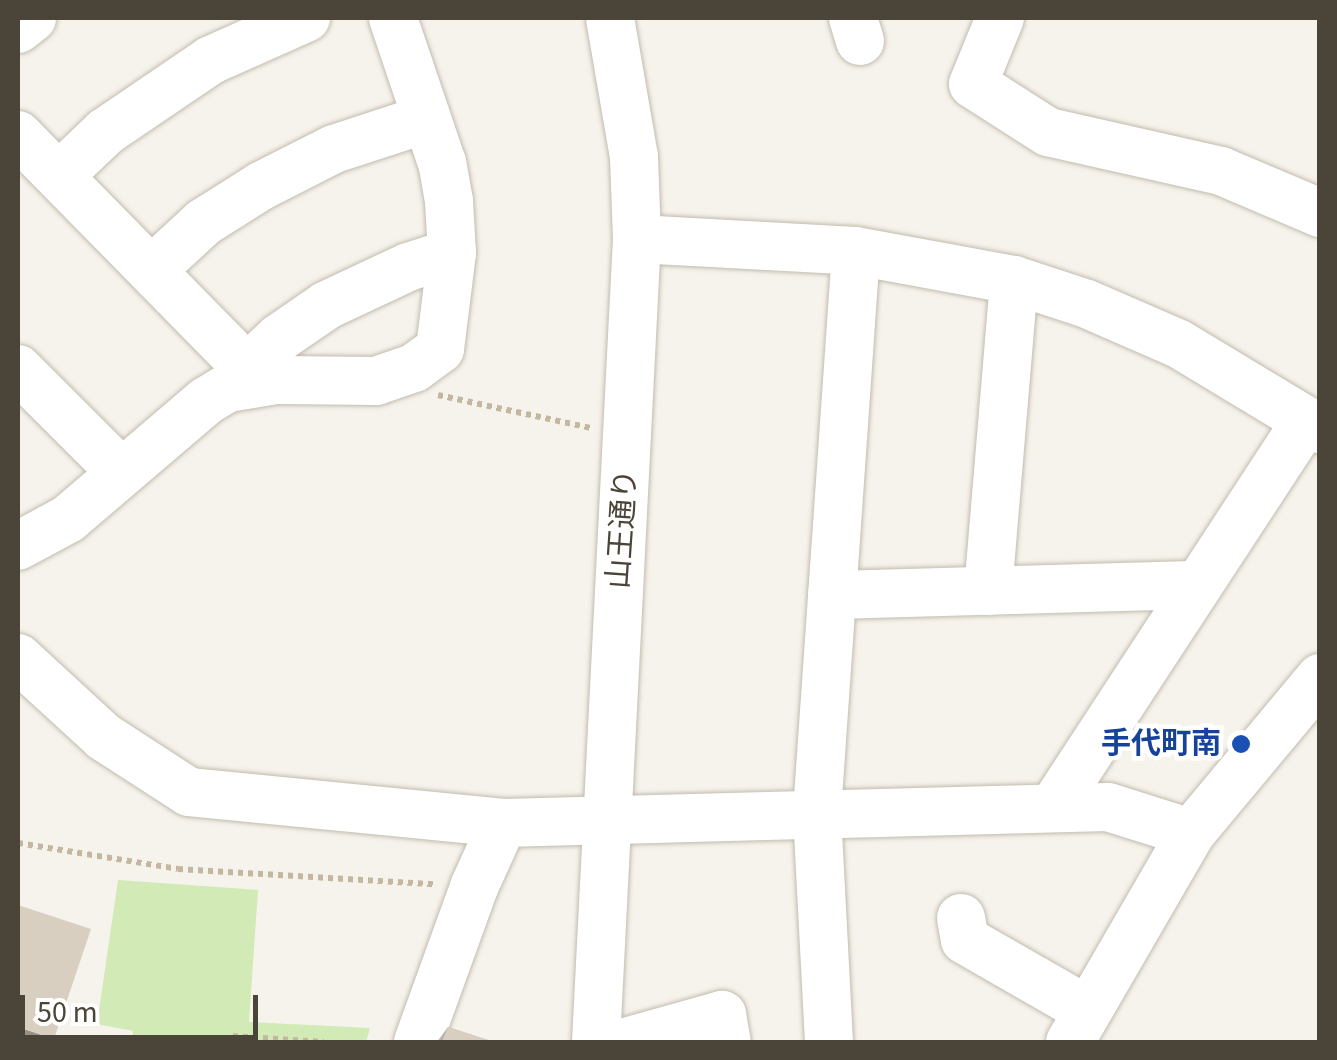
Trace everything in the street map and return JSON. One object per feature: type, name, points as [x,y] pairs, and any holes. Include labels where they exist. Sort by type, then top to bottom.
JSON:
[{"type":"street","points":[[18,29],[32,18]]},
{"type":"street","points":[[59,176],[106,132],[211,60],[306,18]]},
{"type":"street","points":[[18,135],[153,269],[248,375],[376,381],[414,368],[440,349],[452,253],[442,163],[393,18]]},
{"type":"street","name":"山王通り","points":[[596,1042],[630,435],[637,239],[634,157],[610,18]]},
{"type":"street","points":[[1000,18],[973,84],[1048,132],[1221,171],[1320,213]]},
{"type":"street","points":[[153,269],[204,222],[261,186],[334,148],[426,119]]},
{"type":"street","points":[[637,239],[856,251],[1014,280],[1103,310],[1179,344],[1313,425],[1196,586],[1054,806]]},
{"type":"street","points":[[829,1042],[817,812],[856,251]]},
{"type":"street","points":[[18,546],[68,520],[206,401],[248,375],[279,338],[327,305],[408,268],[452,253]]},
{"type":"street","points":[[988,591],[1014,280]]},
{"type":"street","points":[[18,369],[121,472]]},
{"type":"street","points":[[832,594],[1196,586]]},
{"type":"street","points":[[18,658],[104,737],[189,792],[503,823],[1108,807],[1191,833]]},
{"type":"street","points":[[961,918],[965,940],[1078,1026],[1191,833],[1320,678]]},
{"type":"street","points":[[418,1042],[474,887],[503,823]]},
{"type":"street","points":[[625,1042],[722,1015],[728,1042]]},
{"type":"path","points":[[414,368],[442,400],[630,435]]},
{"type":"path","points":[[18,843],[178,869],[474,887]]},
{"type":"path","points":[[233,1036],[324,1042]]},
{"type":"green space","points":[[118,880],[258,890],[249,1022],[370,1028],[366,1042],[132,1042],[133,1031],[97,1024]]},
{"type":"building","points":[[18,905],[91,929],[54,1039],[18,1027]]},
{"type":"building","points":[[448,1027],[494,1042],[442,1042]]},
{"type":"place","name":"手代町南","points":[[1241,744]]}]
